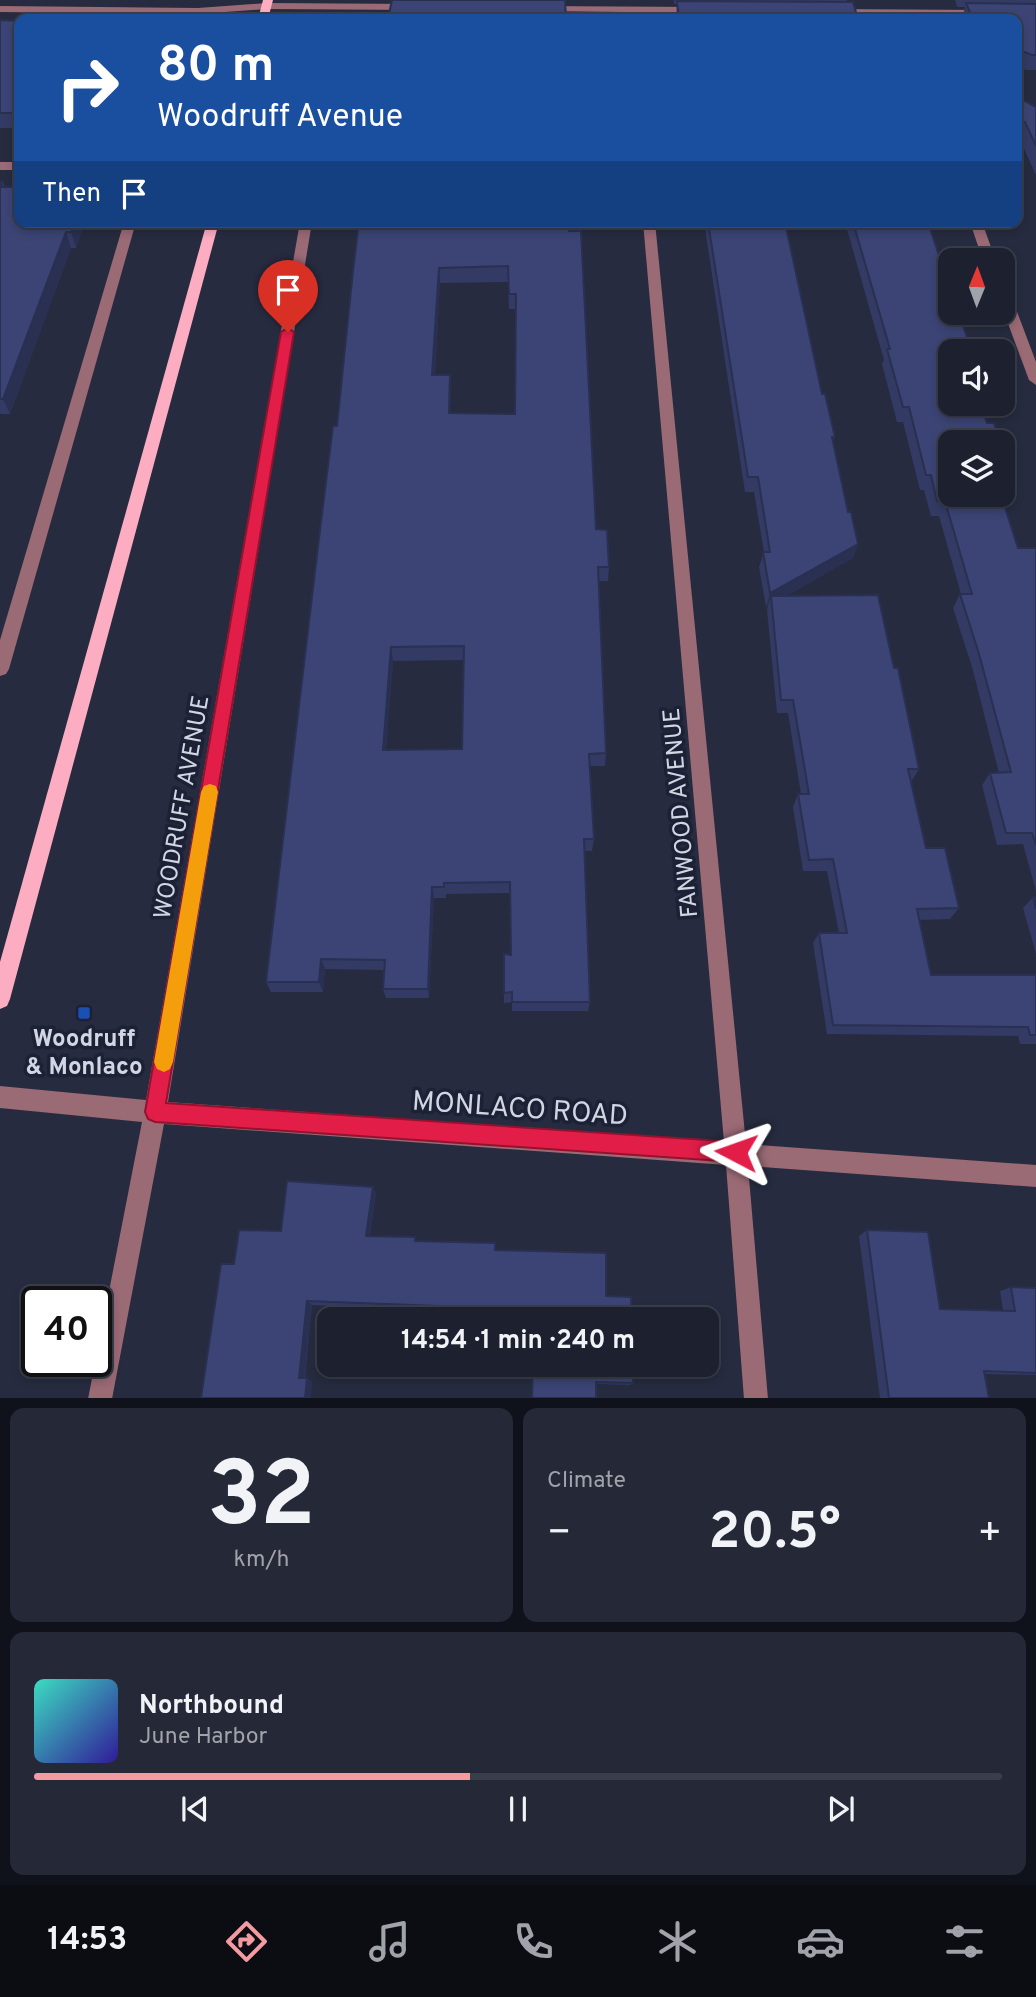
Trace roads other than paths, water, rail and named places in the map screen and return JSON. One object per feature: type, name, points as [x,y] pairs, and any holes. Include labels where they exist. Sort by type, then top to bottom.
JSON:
[{"type":"main road","points":[[0,999],[211,228]]},
{"type":"street","points":[[234,0],[422,7]]},
{"type":"street","points":[[906,0],[910,12]]},
{"type":"street","points":[[0,9],[25,5],[198,11],[268,3]]},
{"type":"street","points":[[530,8],[623,5],[706,10]]},
{"type":"street","points":[[341,14],[342,6]]},
{"type":"street","points":[[815,11],[994,13]]},
{"type":"street","points":[[0,669],[128,228]]},
{"type":"street","name":"WOODRUFF AVENUE","points":[[100,1398],[155,1112],[305,228]]},
{"type":"street","name":"FANWOOD AVENUE","points":[[650,228],[736,1152],[756,1398]]},
{"type":"street","points":[[978,228],[985,248]]},
{"type":"street","points":[[1015,325],[1036,380]]},
{"type":"street","name":"MONLACO ROAD","points":[[0,1097],[155,1112],[736,1152],[1036,1176]]},
{"type":"place","name":"Woodruff & Monlaco","points":[[84,1013]]}]
